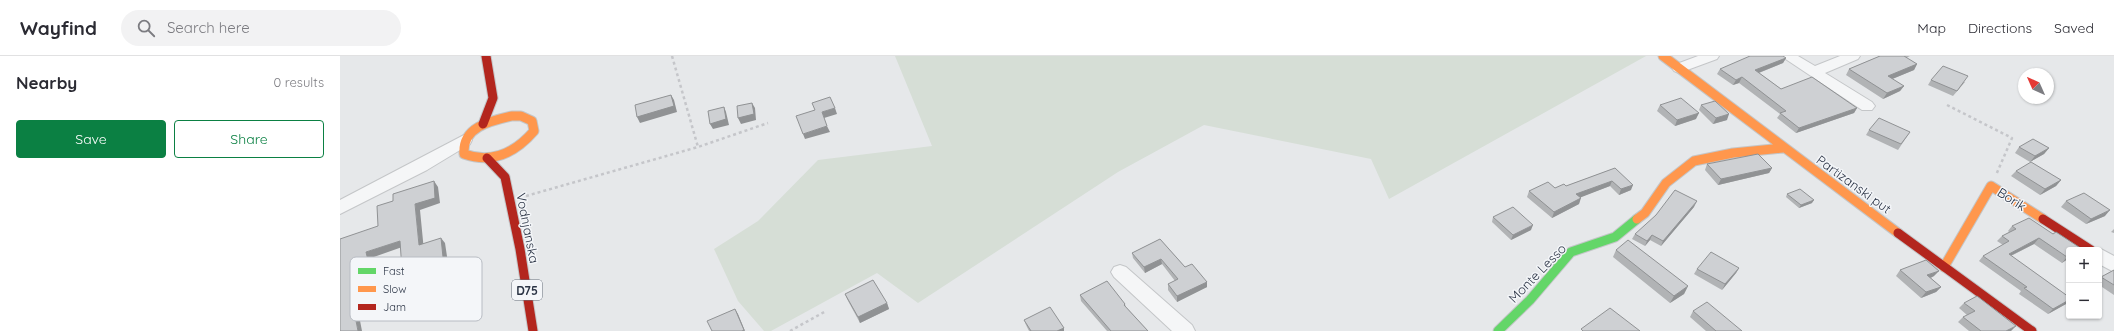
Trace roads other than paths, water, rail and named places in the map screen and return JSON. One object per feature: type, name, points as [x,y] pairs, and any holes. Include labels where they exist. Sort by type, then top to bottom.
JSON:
[{"type":"street","points":[[483,124],[493,98],[486,56]]},
{"type":"street","name":"Partizanski put","points":[[1662,56],[1783,148],[2032,331]]},
{"type":"street","points":[[1679,68],[1712,56]]},
{"type":"street","points":[[1788,56],[1867,106]]},
{"type":"street","points":[[1814,72],[1853,56]]},
{"type":"street","points":[[493,98],[512,116]]},
{"type":"street","points":[[421,166],[468,157],[487,158],[503,155],[517,148],[530,136],[534,126],[527,118],[512,116],[483,124],[468,134],[464,140],[461,150],[468,157]]},
{"type":"street","points":[[340,208],[421,166],[464,140]]},
{"type":"street","points":[[487,158],[505,177],[517,148]]},
{"type":"street","name":"Monte Lesso","points":[[1498,331],[1530,300],[1571,252],[1614,237],[1645,213],[1666,183],[1694,161],[1734,153],[1783,148]]},
{"type":"street","name":"Vodnjanska","points":[[505,177],[520,249],[533,331]]},
{"type":"street","name":"Borik","points":[[1944,267],[1992,186],[2086,247]]},
{"type":"street","points":[[2102,257],[2114,265]]},
{"type":"street","points":[[1120,272],[1185,331]]}]
